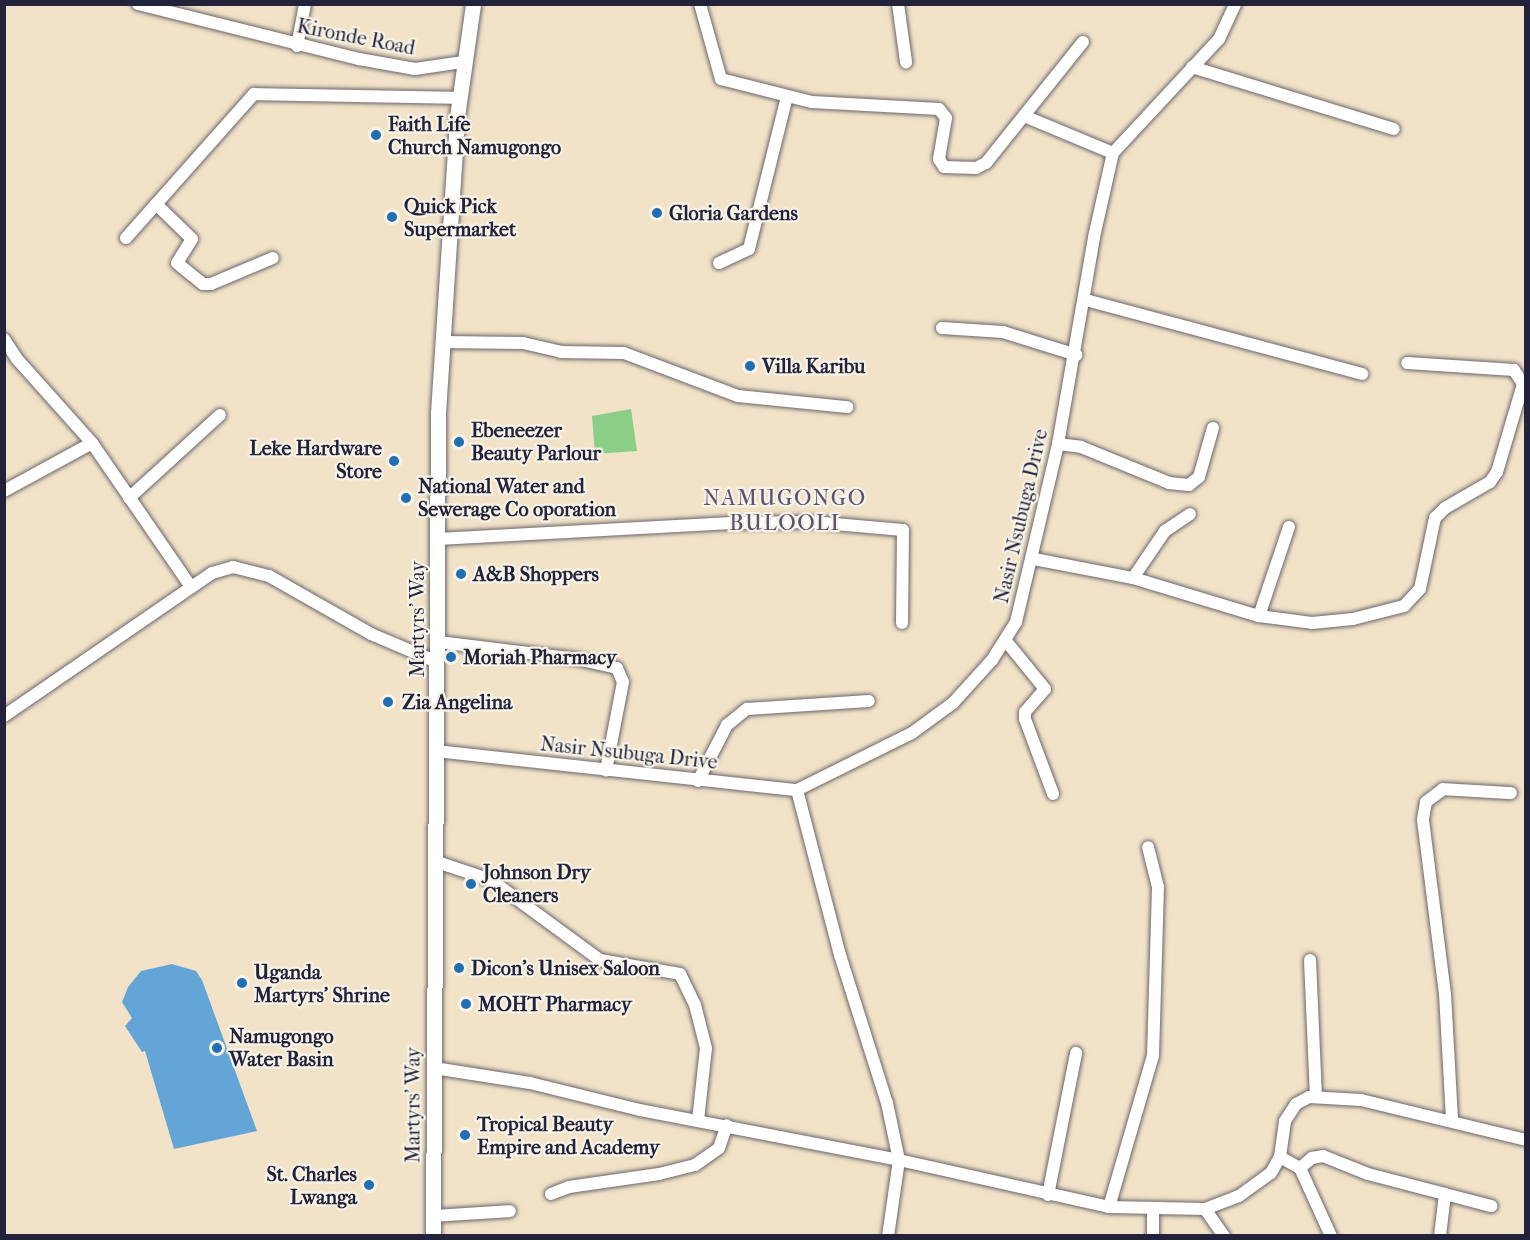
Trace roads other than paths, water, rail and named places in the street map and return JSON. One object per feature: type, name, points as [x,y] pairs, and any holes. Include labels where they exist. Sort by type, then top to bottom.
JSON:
[{"type":"main road","name":"Martyrs' Way","points":[[433,1236],[438,538],[442,342],[463,62],[474,4]]},
{"type":"street","name":"Kironde Road","points":[[138,4],[297,46],[415,69],[463,62]]},
{"type":"street","points":[[297,46],[305,4]]},
{"type":"street","points":[[700,4],[721,79],[787,97],[939,109],[946,118],[939,159],[944,167],[980,167],[1083,42]]},
{"type":"street","points":[[898,4],[906,62]]},
{"type":"street","name":"Nasir Nsubuga Drive","points":[[436,750],[698,781],[797,790],[927,724],[971,684],[1006,641],[1017,622],[1034,559],[1077,355],[1094,237],[1113,153],[1219,39],[1235,4]]},
{"type":"street","points":[[1192,67],[1394,129]]},
{"type":"street","points":[[126,238],[249,97],[259,92],[331,98],[383,94],[460,98]]},
{"type":"street","points":[[718,263],[749,249],[787,97]]},
{"type":"street","points":[[1024,116],[1113,153]]},
{"type":"street","points":[[156,204],[192,239],[177,263],[203,284],[211,284],[273,258]]},
{"type":"street","points":[[1086,300],[1362,374]]},
{"type":"street","points":[[942,328],[1003,332],[1077,355]]},
{"type":"street","points":[[4,339],[17,359],[92,443],[191,587]]},
{"type":"street","points":[[442,342],[523,343],[561,352],[624,353],[724,392],[847,407]]},
{"type":"street","points":[[1034,559],[1132,578],[1259,616],[1330,623],[1404,606],[1420,589],[1435,518],[1494,477],[1522,392],[1519,372],[1407,363]]},
{"type":"street","points":[[129,498],[220,415]]},
{"type":"street","points":[[1059,444],[1082,447],[1169,483],[1189,485],[1199,477],[1214,428]]},
{"type":"street","points":[[4,490],[92,443]]},
{"type":"street","points":[[1132,578],[1165,531],[1190,514]]},
{"type":"street","points":[[438,538],[732,523],[812,522],[903,530],[902,623]]},
{"type":"street","points":[[1259,616],[1289,526]]},
{"type":"street","points":[[4,716],[191,587],[224,569],[256,571],[371,634],[438,662]]},
{"type":"street","points":[[1006,641],[1045,689],[1025,712],[1025,719],[1053,794]]},
{"type":"street","points":[[439,642],[577,659],[616,668],[623,682],[606,770]]},
{"type":"street","points":[[698,781],[727,725],[747,709],[869,701]]},
{"type":"street","points":[[1452,1119],[1445,994],[1425,811],[1433,794],[1443,789],[1511,793]]},
{"type":"street","points":[[797,790],[840,955],[887,1103],[899,1160],[888,1236]]},
{"type":"street","points":[[1108,1207],[1153,1056],[1158,887],[1148,847]]},
{"type":"street","points":[[437,862],[491,880],[600,960],[680,974],[695,1005],[706,1048],[698,1120]]},
{"type":"street","points":[[1310,960],[1316,1097]]},
{"type":"street","points":[[1048,1195],[1076,1053]]},
{"type":"street","points":[[434,1068],[530,1083],[698,1120],[899,1160],[1108,1207],[1205,1209],[1260,1184],[1280,1157],[1285,1121],[1290,1111],[1301,1100],[1316,1097],[1361,1100],[1452,1119],[1526,1140]]},
{"type":"street","points":[[551,1194],[569,1187],[658,1174],[695,1165],[719,1148],[727,1125]]},
{"type":"street","points":[[1300,1168],[1312,1158],[1323,1156],[1368,1174],[1491,1206]]},
{"type":"street","points":[[1280,1157],[1300,1168],[1331,1236]]},
{"type":"street","points":[[1440,1236],[1445,1194]]},
{"type":"street","points":[[1153,1209],[1154,1236]]},
{"type":"street","points":[[1205,1209],[1224,1236]]},
{"type":"street","points":[[434,1216],[510,1211]]},
{"type":"water","points":[[172,964],[196,971],[202,980],[257,1131],[174,1149],[145,1051],[142,1052],[125,1026],[132,1018],[122,1002],[128,987],[141,971]]},
{"type":"place","name":"Faith Life Church Namugongo","points":[[376,135]]},
{"type":"place","name":"Gloria Gardens","points":[[657,213]]},
{"type":"place","name":"Quick Pick Supermarket","points":[[392,217]]},
{"type":"place","name":"Villa Karibu","points":[[750,366]]},
{"type":"place","name":"Ebeneezer Beauty Parlour","points":[[459,442]]},
{"type":"place","name":"Leke Hardware Store","points":[[394,461]]},
{"type":"place","name":"National Water and Sewerage Co oporation","points":[[406,498]]},
{"type":"place","name":"A&B Shoppers","points":[[461,574]]},
{"type":"place","name":"Moriah Pharmacy","points":[[451,657]]},
{"type":"place","name":"Zia Angelina","points":[[388,702]]},
{"type":"place","name":"Johnson Dry Cleaners","points":[[471,884]]},
{"type":"place","name":"Dicon's Unisex Saloon","points":[[459,968]]},
{"type":"place","name":"Uganda Martyrs' Shrine","points":[[242,983]]},
{"type":"place","name":"MOHT Pharmacy","points":[[466,1004]]},
{"type":"place","name":"Namugongo Water Basin","points":[[217,1048]]},
{"type":"place","name":"Tropical Beauty Empire and Academy","points":[[465,1135]]},
{"type":"place","name":"St. Charles Lwanga","points":[[369,1185]]},
{"type":"district","name":"NAMUGONGO BULOOLI","points":[[785,510]]}]
